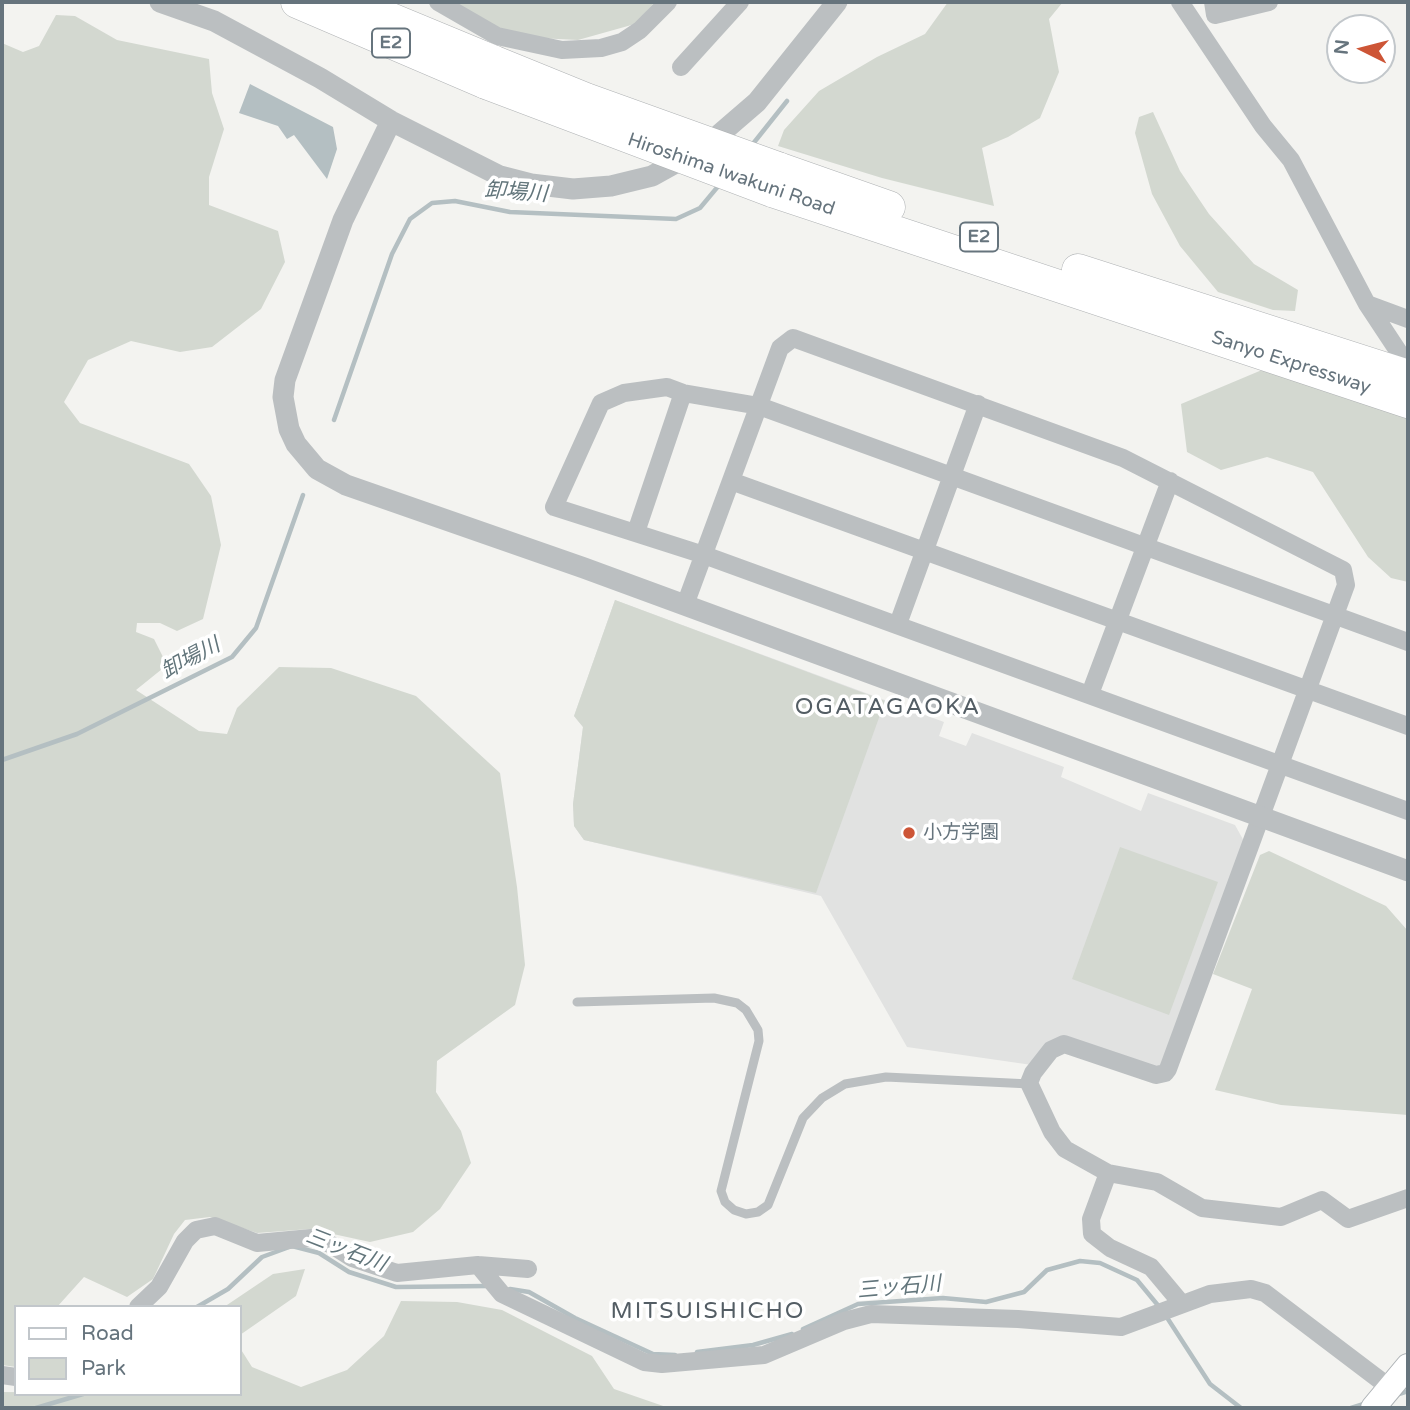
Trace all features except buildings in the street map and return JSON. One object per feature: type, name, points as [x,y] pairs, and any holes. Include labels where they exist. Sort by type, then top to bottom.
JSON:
[{"type":"highway","name":"Hiroshima Iwakuni Road","points":[[297,2],[490,72],[586,99],[775,179],[1187,313]]},
{"type":"highway","name":"Hiroshima Iwakuni Road","points":[[350,2],[490,72]]},
{"type":"highway","name":"Sanyo Expressway","points":[[1187,313],[1234,345],[1408,402]]},
{"type":"highway","name":"Sanyo Expressway","points":[[1187,313],[1408,376]]},
{"type":"main road","points":[[1373,1408],[1408,1366]]},
{"type":"street","points":[[160,2],[214,21],[320,78],[391,121],[500,176],[531,184],[573,189],[611,186],[652,176],[706,146],[757,102],[837,2]]},
{"type":"street","points":[[438,2],[497,36],[562,50],[601,48],[622,41],[640,30],[668,2]]},
{"type":"street","points":[[681,67],[740,2]]},
{"type":"street","points":[[1180,2],[1263,126],[1292,160],[1367,304],[1408,366]]},
{"type":"street","points":[[1213,2],[1216,15],[1261,3]]},
{"type":"street","points":[[391,121],[343,220],[285,380],[284,405],[289,429],[296,444],[317,469],[346,485],[685,605],[1408,871]]},
{"type":"street","points":[[1367,304],[1408,319]]},
{"type":"street","points":[[685,605],[782,346],[795,338],[1123,457],[1341,569],[1346,583],[1165,1073],[1156,1075],[1063,1044],[1051,1050],[1032,1073],[1030,1084],[1058,1141],[1073,1154],[1108,1173],[1157,1182],[1202,1208],[1276,1217],[1287,1216],[1322,1199],[1331,1203],[1344,1218],[1352,1218],[1408,1198]]},
{"type":"street","points":[[1408,642],[759,406],[683,394],[667,387],[647,388],[601,403],[554,507],[704,555],[898,624],[1408,811]]},
{"type":"street","points":[[636,532],[683,394]]},
{"type":"street","points":[[898,624],[978,404]]},
{"type":"street","points":[[731,481],[1408,726]]},
{"type":"street","points":[[1090,694],[1170,481]]},
{"type":"street","points":[[1108,1173],[1091,1219],[1092,1234],[1110,1248],[1151,1267],[1180,1305]]},
{"type":"street","points":[[140,1305],[159,1287],[185,1241],[196,1230],[215,1226],[257,1243],[312,1238],[330,1244],[352,1258],[397,1273],[415,1274],[479,1267],[528,1269]]},
{"type":"street","points":[[479,1267],[502,1294],[644,1362],[662,1364],[764,1355],[844,1321],[871,1314],[1018,1319],[1121,1327],[1230,1290],[1251,1289],[1265,1293],[1389,1387]]},
{"type":"lane","points":[[578,1002],[715,998],[737,1003],[746,1010],[753,1019],[759,1041],[721,1191],[734,1210],[746,1214],[758,1212],[768,1205],[803,1118],[822,1098],[845,1084],[886,1077],[1030,1084]]},
{"type":"shaded area","points":[[250,84],[333,127],[337,149],[327,179],[294,135],[287,139],[278,126],[239,113]]},
{"type":"shaded area","name":"小方学園","points":[[615,600],[944,722],[939,736],[966,746],[972,733],[1064,767],[1061,777],[1141,811],[1148,793],[1235,825],[1245,843],[1166,1064],[1155,1070],[1057,1039],[1032,1065],[907,1047],[821,896],[584,840],[574,826],[573,804],[583,727],[574,716]]},
{"type":"green space","points":[[449,2],[655,2],[635,24],[578,40],[538,38],[500,30]]},
{"type":"green space","points":[[948,2],[1063,2],[1049,19],[1059,72],[1040,118],[1008,137],[982,148],[994,206],[882,178],[778,146],[784,130],[819,91],[877,57],[925,34]]},
{"type":"green space","points":[[56,15],[75,16],[117,40],[209,59],[212,93],[224,129],[209,177],[209,205],[278,231],[285,262],[261,309],[212,347],[180,352],[131,341],[88,360],[64,402],[80,423],[189,464],[211,496],[221,545],[203,619],[177,631],[160,623],[137,623],[136,632],[154,639],[167,665],[136,690],[199,731],[227,734],[237,708],[279,667],[331,668],[416,696],[500,773],[517,887],[525,965],[515,1005],[437,1061],[436,1092],[461,1131],[471,1163],[440,1209],[413,1232],[370,1242],[310,1229],[257,1233],[210,1217],[185,1220],[174,1234],[153,1279],[127,1297],[84,1277],[59,1305],[14,1305],[14,1367],[2,1365],[2,43],[23,52],[39,46]]},
{"type":"green space","points":[[1153,112],[1180,171],[1209,214],[1254,264],[1298,290],[1295,311],[1273,310],[1218,292],[1180,246],[1152,194],[1135,133],[1139,117]]},
{"type":"green space","points":[[1269,367],[1408,410],[1408,582],[1391,578],[1368,557],[1313,472],[1267,457],[1221,470],[1187,452],[1181,404]]},
{"type":"green space","points":[[615,600],[885,701],[816,893],[584,840],[574,826],[573,804],[583,727],[574,716]]},
{"type":"green space","points":[[1120,847],[1218,882],[1169,1015],[1072,979]]},
{"type":"green space","points":[[1269,851],[1386,906],[1408,931],[1408,1115],[1281,1105],[1215,1090],[1252,989],[1213,974],[1260,855]]},
{"type":"green space","points":[[305,1269],[296,1296],[242,1334],[242,1305],[227,1305],[273,1274]]},
{"type":"green space","points":[[401,1301],[457,1302],[502,1310],[592,1356],[614,1389],[669,1408],[2,1408],[2,1392],[14,1392],[14,1396],[242,1396],[242,1351],[252,1367],[301,1387],[347,1370],[384,1336]]},
{"type":"waterway","name":"卸場川","points":[[752,145],[787,101]]},
{"type":"waterway","name":"卸場川","points":[[334,420],[392,254],[410,219],[432,203],[455,201],[510,212],[676,219],[700,208],[720,184]]},
{"type":"waterway","name":"卸場川","points":[[2,760],[77,734],[232,657],[256,628],[303,495]]},
{"type":"waterway","name":"三ッ石川","points":[[200,1305],[228,1289],[262,1257],[292,1246],[319,1253],[349,1272],[396,1287],[487,1286]]},
{"type":"waterway","name":"三ッ石川","points":[[803,1329],[858,1304],[943,1298],[986,1302],[1024,1292],[1047,1270],[1080,1261],[1100,1263],[1137,1280],[1161,1309]]},
{"type":"waterway","name":"三ッ石川","points":[[510,1289],[529,1292],[575,1318],[653,1354],[675,1355]]},
{"type":"waterway","name":"三ッ石川","points":[[1166,1316],[1210,1384],[1241,1408]]},
{"type":"waterway","name":"三ッ石川","points":[[697,1352],[753,1345],[792,1334]]},
{"type":"waterway","name":"三ッ石川","points":[[1399,1394],[1408,1391]]},
{"type":"waterway","name":"三ッ石川","points":[[36,1408],[76,1396]]},
{"type":"waterway","name":"三ッ石川","points":[[1351,1408],[1367,1403]]},
{"type":"place","name":"小方学園","points":[[909,833]]},
{"type":"district","name":"OGATAGAOKA","points":[[888,708]]},
{"type":"district","name":"MITSUISHICHO","points":[[708,1312]]}]
